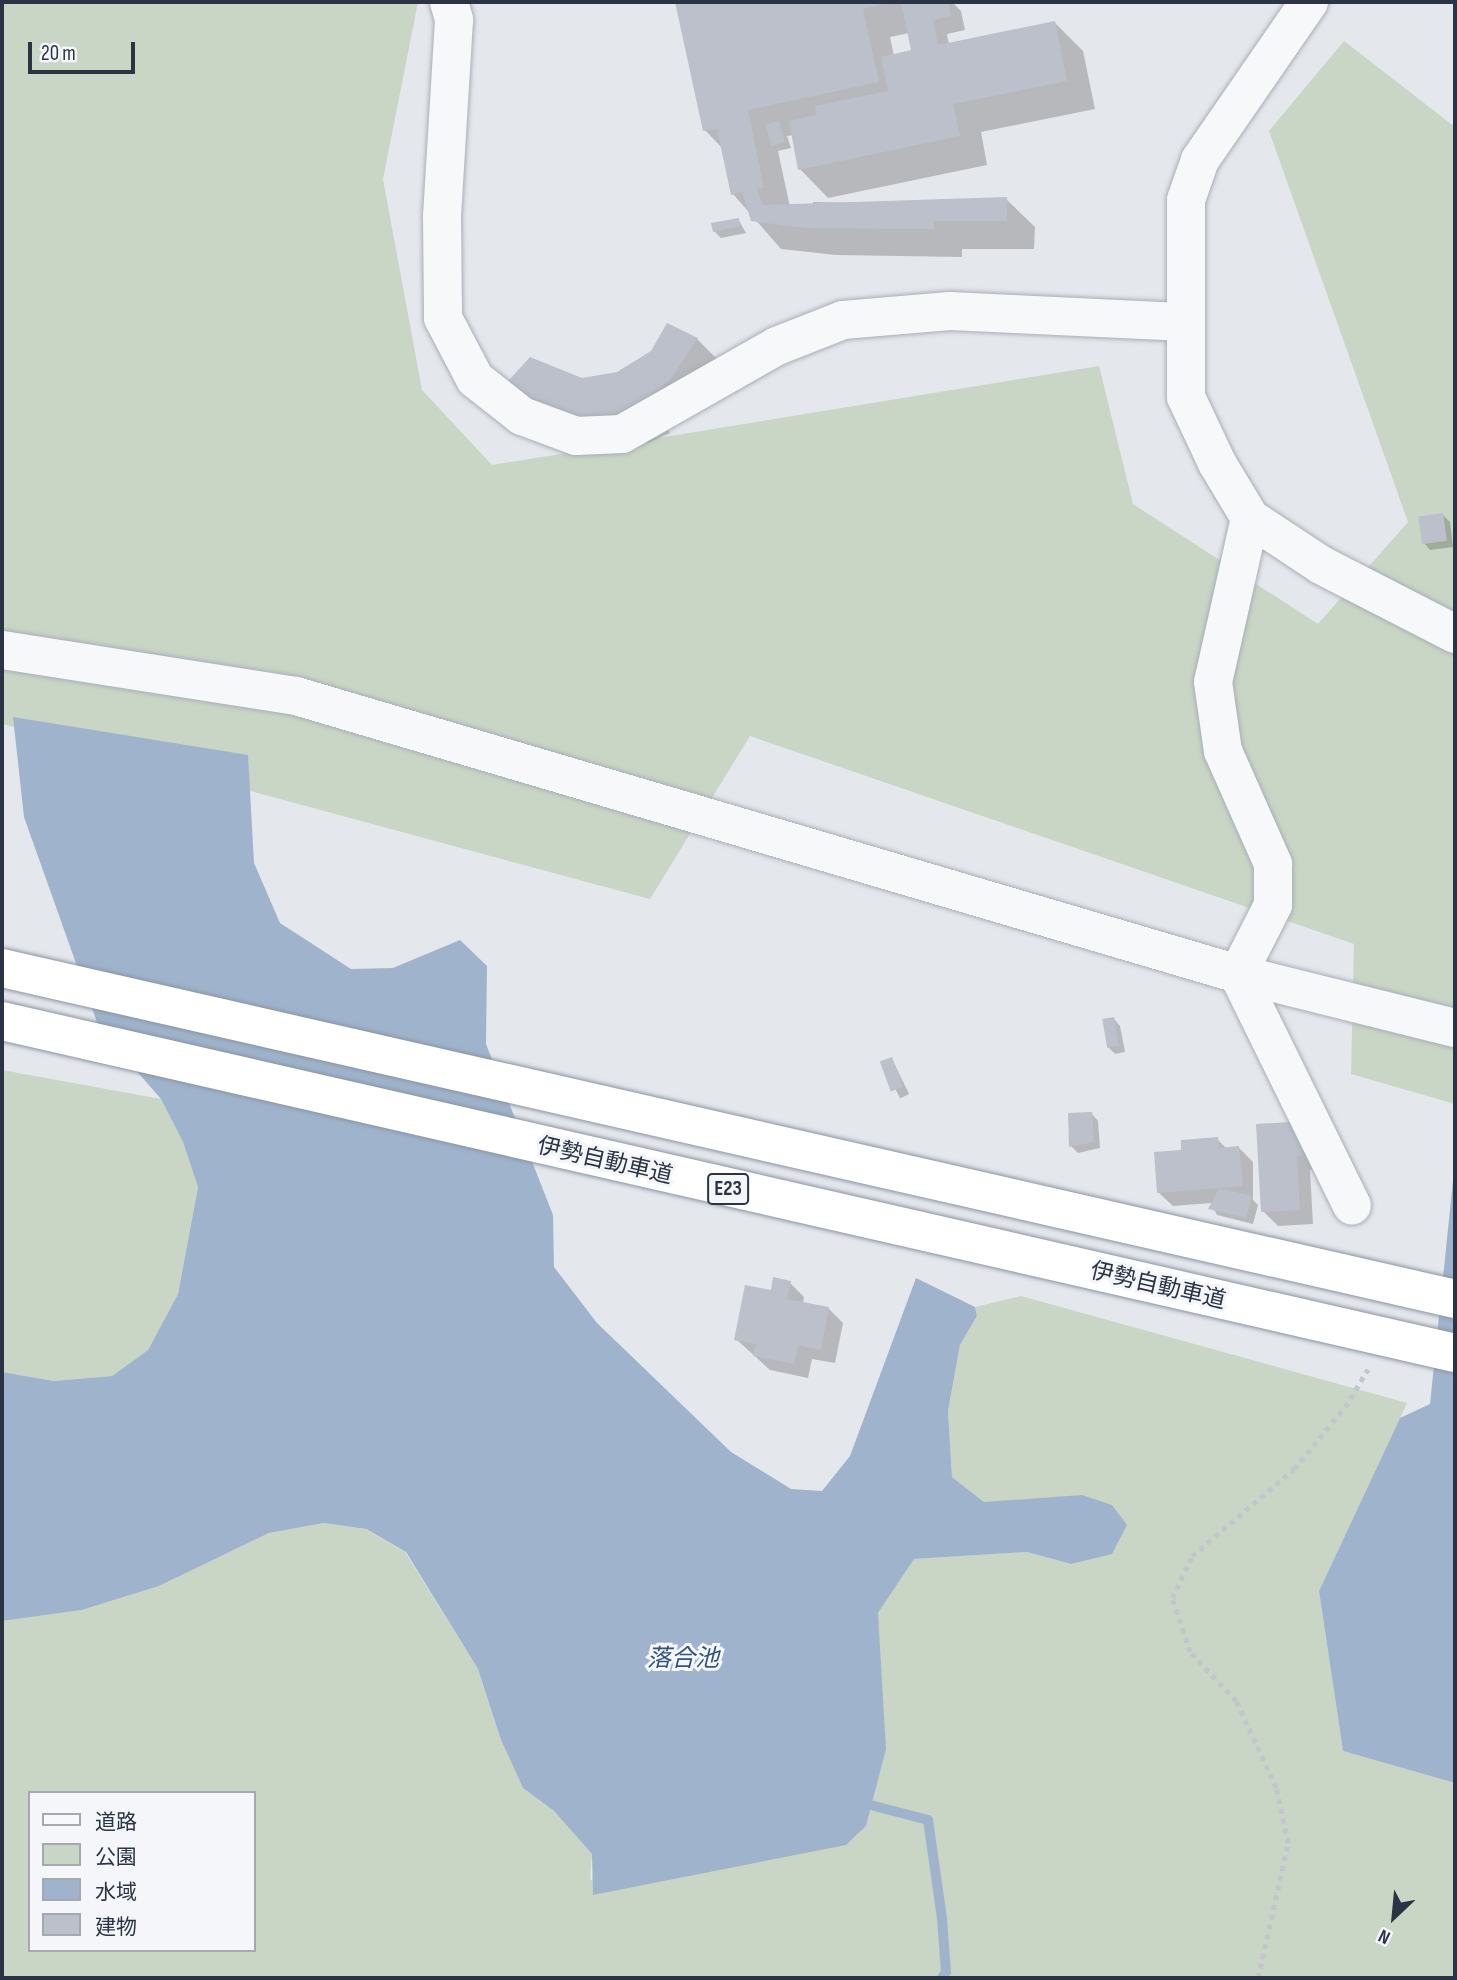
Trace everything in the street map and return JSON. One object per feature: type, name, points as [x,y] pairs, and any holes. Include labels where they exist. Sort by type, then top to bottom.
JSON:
[{"type":"highway","name":"E23","points":[[2,968],[1455,1299]]},
{"type":"highway","name":"伊勢自動車道","points":[[2,1021],[1455,1353]]},
{"type":"street","points":[[449,2],[454,20],[442,216],[443,318],[475,379],[522,416],[576,436],[622,434],[777,346],[843,320],[950,312],[1186,322]]},
{"type":"street","points":[[1309,2],[1200,160],[1186,200],[1186,397],[1250,518],[1321,565],[1455,634]]},
{"type":"street","points":[[1238,974],[1273,905],[1273,864],[1223,751],[1213,682],[1250,518]]},
{"type":"street","points":[[2,650],[296,695],[1238,974],[1455,1028]]},
{"type":"street","points":[[1238,974],[1352,1206]]},
{"type":"path","points":[[1258,1978],[1288,1843],[1276,1788],[1236,1701],[1190,1652],[1171,1598],[1192,1556],[1294,1469],[1345,1407],[1369,1367]]},
{"type":"green space","points":[[2,2],[418,2],[383,179],[422,390],[492,465],[1099,366],[1133,504],[1318,624],[1408,522],[1269,131],[1344,41],[1455,127],[1455,1104],[1351,1074],[1354,944],[750,736],[650,899],[2,724]]},
{"type":"green space","points":[[2,1070],[161,1099],[183,1142],[198,1187],[178,1294],[148,1350],[112,1376],[54,1381],[2,1372]]},
{"type":"green space","points":[[1021,1296],[1407,1403],[1319,1591],[1343,1751],[1455,1783],[1455,1978],[2,1978],[2,1621],[82,1610],[159,1586],[269,1533],[324,1523],[365,1529],[405,1552],[478,1669],[501,1740],[523,1788],[554,1811],[592,1854],[590,1880],[866,1826],[873,1798],[878,1613],[914,1559],[1027,1552],[1071,1564],[1029,1500],[984,1502],[952,1477],[948,1411],[960,1345],[977,1316],[975,1307]]},
{"type":"water","name":"落合池","points":[[13,717],[248,755],[254,863],[280,923],[351,969],[393,968],[460,940],[487,966],[486,1044],[553,1215],[554,1267],[597,1323],[731,1452],[791,1489],[822,1491],[850,1456],[916,1278],[975,1307],[977,1316],[960,1345],[948,1411],[952,1477],[984,1502],[1082,1495],[1112,1505],[1127,1525],[1112,1554],[1071,1564],[1027,1552],[914,1559],[878,1613],[886,1749],[866,1826],[846,1845],[593,1895],[592,1854],[554,1811],[523,1788],[501,1740],[478,1669],[406,1552],[366,1529],[324,1523],[269,1533],[159,1586],[82,1610],[2,1621],[2,1372],[54,1381],[112,1376],[148,1350],[178,1294],[198,1187],[183,1142],[161,1099],[99,1028],[24,817]]},
{"type":"water","points":[[1455,1161],[1455,1783],[1343,1751],[1319,1591],[1400,1418],[1430,1404]]},
{"type":"building","points":[[675,2],[891,2],[863,9],[879,82],[748,110],[764,188],[757,189],[763,205],[1007,197],[1007,221],[934,221],[934,229],[807,228],[751,221],[742,192],[731,195],[717,129],[703,131]]},
{"type":"building","points":[[901,2],[948,2],[951,16],[933,20],[938,45],[1055,21],[1067,81],[953,104],[960,136],[798,170],[789,121],[816,115],[815,106],[888,91],[881,57],[911,50]]},
{"type":"building","points":[[779,121],[785,142],[772,146],[766,125]]},
{"type":"building","points":[[739,218],[740,226],[713,232],[711,223]]},
{"type":"building","points":[[667,323],[698,338],[670,380],[643,400],[650,411],[592,427],[502,388],[530,357],[582,378],[617,372],[651,351]]},
{"type":"building","points":[[1443,513],[1447,541],[1422,544],[1418,516]]},
{"type":"building","points":[[1114,1017],[1119,1046],[1107,1048],[1102,1019]]},
{"type":"building","points":[[892,1057],[903,1087],[891,1092],[880,1061]]},
{"type":"building","points":[[1092,1112],[1094,1142],[1069,1147],[1068,1113]]},
{"type":"building","points":[[1306,1121],[1308,1155],[1297,1156],[1300,1210],[1261,1212],[1256,1124]]},
{"type":"building","points":[[1218,1137],[1219,1148],[1239,1146],[1243,1186],[1157,1193],[1154,1152],[1181,1150],[1181,1140]]},
{"type":"building","points":[[1219,1188],[1252,1196],[1246,1218],[1208,1209]]},
{"type":"building","points":[[773,1277],[791,1281],[787,1299],[829,1307],[821,1350],[798,1345],[794,1364],[753,1356],[756,1344],[734,1340],[745,1285],[771,1290]]},
{"type":"waterway","points":[[867,1804],[928,1820],[942,1918],[946,1972],[942,1978]]}]
